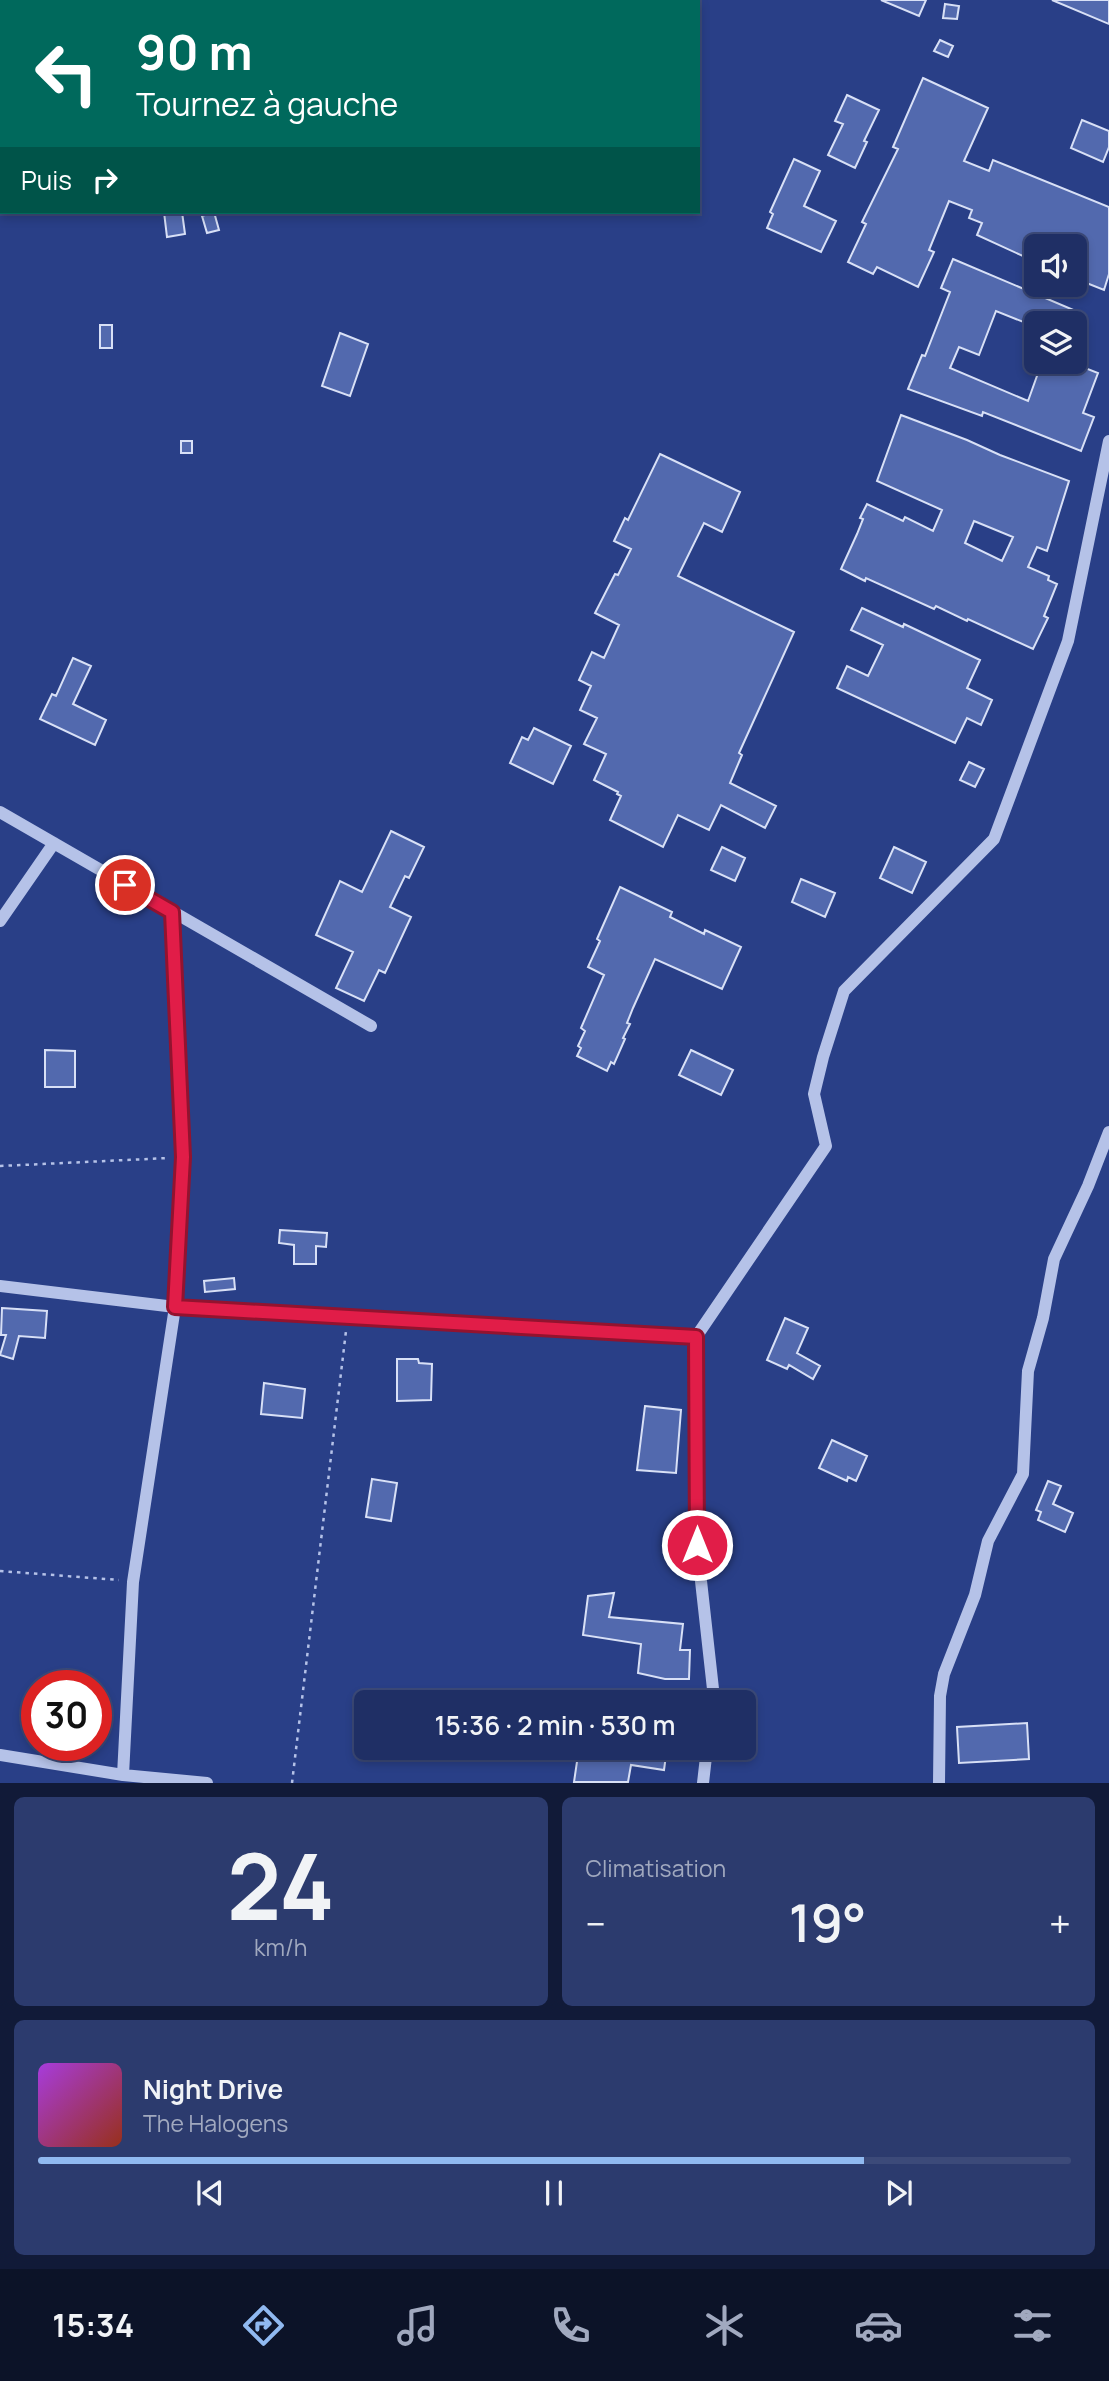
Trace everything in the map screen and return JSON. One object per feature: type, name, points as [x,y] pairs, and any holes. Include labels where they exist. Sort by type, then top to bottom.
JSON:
[{"type":"street","points":[[713,1690],[697,1545],[696,1337],[826,1146],[814,1094],[845,991],[994,839],[1068,641],[1109,441]]},
{"type":"street","points":[[0,811],[371,1027]]},
{"type":"street","points":[[0,921],[54,844]]},
{"type":"street","points":[[123,1774],[133,1581],[175,1307],[183,1157],[172,912]]},
{"type":"street","points":[[939,1783],[940,1696],[944,1674],[975,1595],[988,1541],[1023,1474],[1028,1371],[1043,1318],[1054,1259],[1088,1186],[1109,1132]]},
{"type":"street","points":[[0,1286],[175,1307],[696,1337]]},
{"type":"street","points":[[0,1755],[123,1774],[207,1783]]},
{"type":"street","points":[[703,1783],[706,1760]]},
{"type":"path","points":[[0,1166],[183,1157]]},
{"type":"path","points":[[292,1783],[348,1317]]},
{"type":"path","points":[[0,1571],[133,1581]]},
{"type":"building","points":[[881,0],[926,0],[919,16]]},
{"type":"building","points":[[1052,0],[1109,0],[1109,24]]},
{"type":"building","points":[[945,4],[959,6],[957,19],[943,18]]},
{"type":"building","points":[[940,40],[953,46],[948,57],[934,51]]},
{"type":"building","points":[[923,78],[988,108],[964,161],[989,171],[993,160],[1109,207],[1109,274],[1104,290],[1087,283],[1087,234],[1024,234],[1024,257],[977,235],[982,223],[969,218],[972,210],[949,201],[929,250],[934,252],[918,287],[877,267],[873,274],[848,262],[866,224],[862,222],[898,149],[893,147]]},
{"type":"building","points":[[847,95],[879,110],[855,168],[828,155],[843,124],[835,121]]},
{"type":"building","points":[[1082,120],[1109,131],[1109,147],[1103,162],[1071,148]]},
{"type":"building","points":[[794,159],[820,171],[804,206],[836,221],[821,252],[767,228],[773,214],[770,212]]},
{"type":"building","points":[[164,214],[182,214],[185,234],[167,237]]},
{"type":"building","points":[[215,214],[219,230],[207,233],[202,216]]},
{"type":"building","points":[[953,259],[1024,289],[1024,297],[1043,297],[1076,311],[1024,311],[1024,322],[996,311],[979,355],[959,347],[950,368],[1028,401],[1038,374],[1087,374],[1087,369],[1098,373],[1083,413],[1094,417],[1081,451],[983,412],[982,416],[908,389],[922,355],[925,356],[950,292],[941,288]]},
{"type":"building","points":[[100,325],[112,325],[112,348],[100,348]]},
{"type":"building","points":[[340,333],[368,344],[350,396],[322,386]]},
{"type":"building","points":[[901,415],[1069,481],[1047,551],[1037,547],[1028,567],[1049,576],[1048,580],[1057,584],[1044,616],[1048,618],[1033,649],[968,619],[967,621],[936,606],[934,609],[841,569],[867,504],[903,521],[905,517],[933,531],[942,510],[877,481]],"holes":[[[974,521],[1013,537],[1002,561],[965,543]]]},
{"type":"building","points":[[181,441],[192,441],[192,453],[181,453]]},
{"type":"building","points":[[660,454],[740,492],[722,532],[704,523],[678,576],[794,632],[739,753],[742,755],[730,783],[776,806],[765,828],[721,805],[709,830],[678,815],[663,847],[610,820],[621,796],[594,780],[606,754],[584,744],[597,718],[580,710],[591,686],[579,680],[592,652],[604,658],[619,625],[595,613],[631,549],[614,541],[625,518],[628,520]]},
{"type":"building","points":[[862,608],[903,627],[904,624],[980,660],[967,688],[992,700],[981,725],[967,718],[955,743],[837,688],[847,666],[868,676],[883,645],[851,630]]},
{"type":"building","points":[[73,658],[91,666],[73,704],[106,720],[95,745],[40,719],[52,694],[56,696]]},
{"type":"building","points":[[534,728],[571,746],[553,784],[510,763],[522,737],[528,740]]},
{"type":"building","points":[[969,762],[984,769],[975,787],[960,780]]},
{"type":"building","points":[[391,831],[424,847],[409,878],[405,876],[390,907],[411,917],[385,973],[379,970],[364,1001],[336,988],[353,952],[316,935],[340,881],[362,892]]},
{"type":"building","points":[[722,847],[745,858],[735,881],[711,870]]},
{"type":"building","points":[[894,847],[926,862],[912,893],[880,878]]},
{"type":"building","points":[[801,879],[835,893],[825,917],[792,902]]},
{"type":"building","points":[[620,887],[672,912],[670,917],[704,934],[705,930],[741,947],[722,989],[655,959],[627,1023],[630,1024],[623,1038],[625,1039],[614,1064],[611,1062],[607,1071],[577,1056],[585,1031],[581,1028],[604,975],[588,967]]},
{"type":"building","points":[[45,1050],[75,1051],[75,1087],[45,1087]]},
{"type":"building","points":[[691,1050],[733,1070],[721,1095],[679,1075]]},
{"type":"building","points":[[280,1230],[327,1233],[326,1247],[316,1246],[316,1264],[294,1264],[294,1245],[279,1243]]},
{"type":"building","points":[[234,1278],[235,1289],[205,1292],[204,1281]]},
{"type":"building","points":[[2,1308],[47,1311],[45,1338],[19,1336],[13,1359],[0,1355],[6,1335],[1,1335]]},
{"type":"building","points":[[785,1318],[808,1328],[797,1353],[820,1366],[813,1379],[789,1365],[787,1369],[767,1360]]},
{"type":"building","points":[[397,1359],[418,1359],[419,1363],[432,1364],[431,1400],[397,1401]]},
{"type":"building","points":[[264,1383],[305,1389],[302,1418],[261,1414]]},
{"type":"building","points":[[645,1406],[681,1410],[676,1473],[637,1470]]},
{"type":"building","points":[[832,1440],[867,1456],[856,1481],[848,1477],[847,1481],[819,1468]]},
{"type":"building","points":[[372,1479],[397,1483],[391,1521],[366,1517]]},
{"type":"building","points":[[1048,1481],[1061,1486],[1053,1504],[1073,1513],[1065,1532],[1038,1520],[1041,1512],[1036,1510]]},
{"type":"building","points":[[614,1593],[609,1617],[683,1624],[680,1650],[690,1650],[689,1679],[665,1679],[638,1673],[641,1644],[583,1635],[588,1596]]},
{"type":"building","points":[[1027,1723],[1029,1759],[959,1763],[957,1727]]},
{"type":"building","points":[[577,1760],[665,1760],[664,1770],[631,1765],[628,1782],[574,1782]]},
{"type":"route","points":[[125,885],[172,912],[183,1157],[175,1307],[696,1337],[697,1545]]}]
